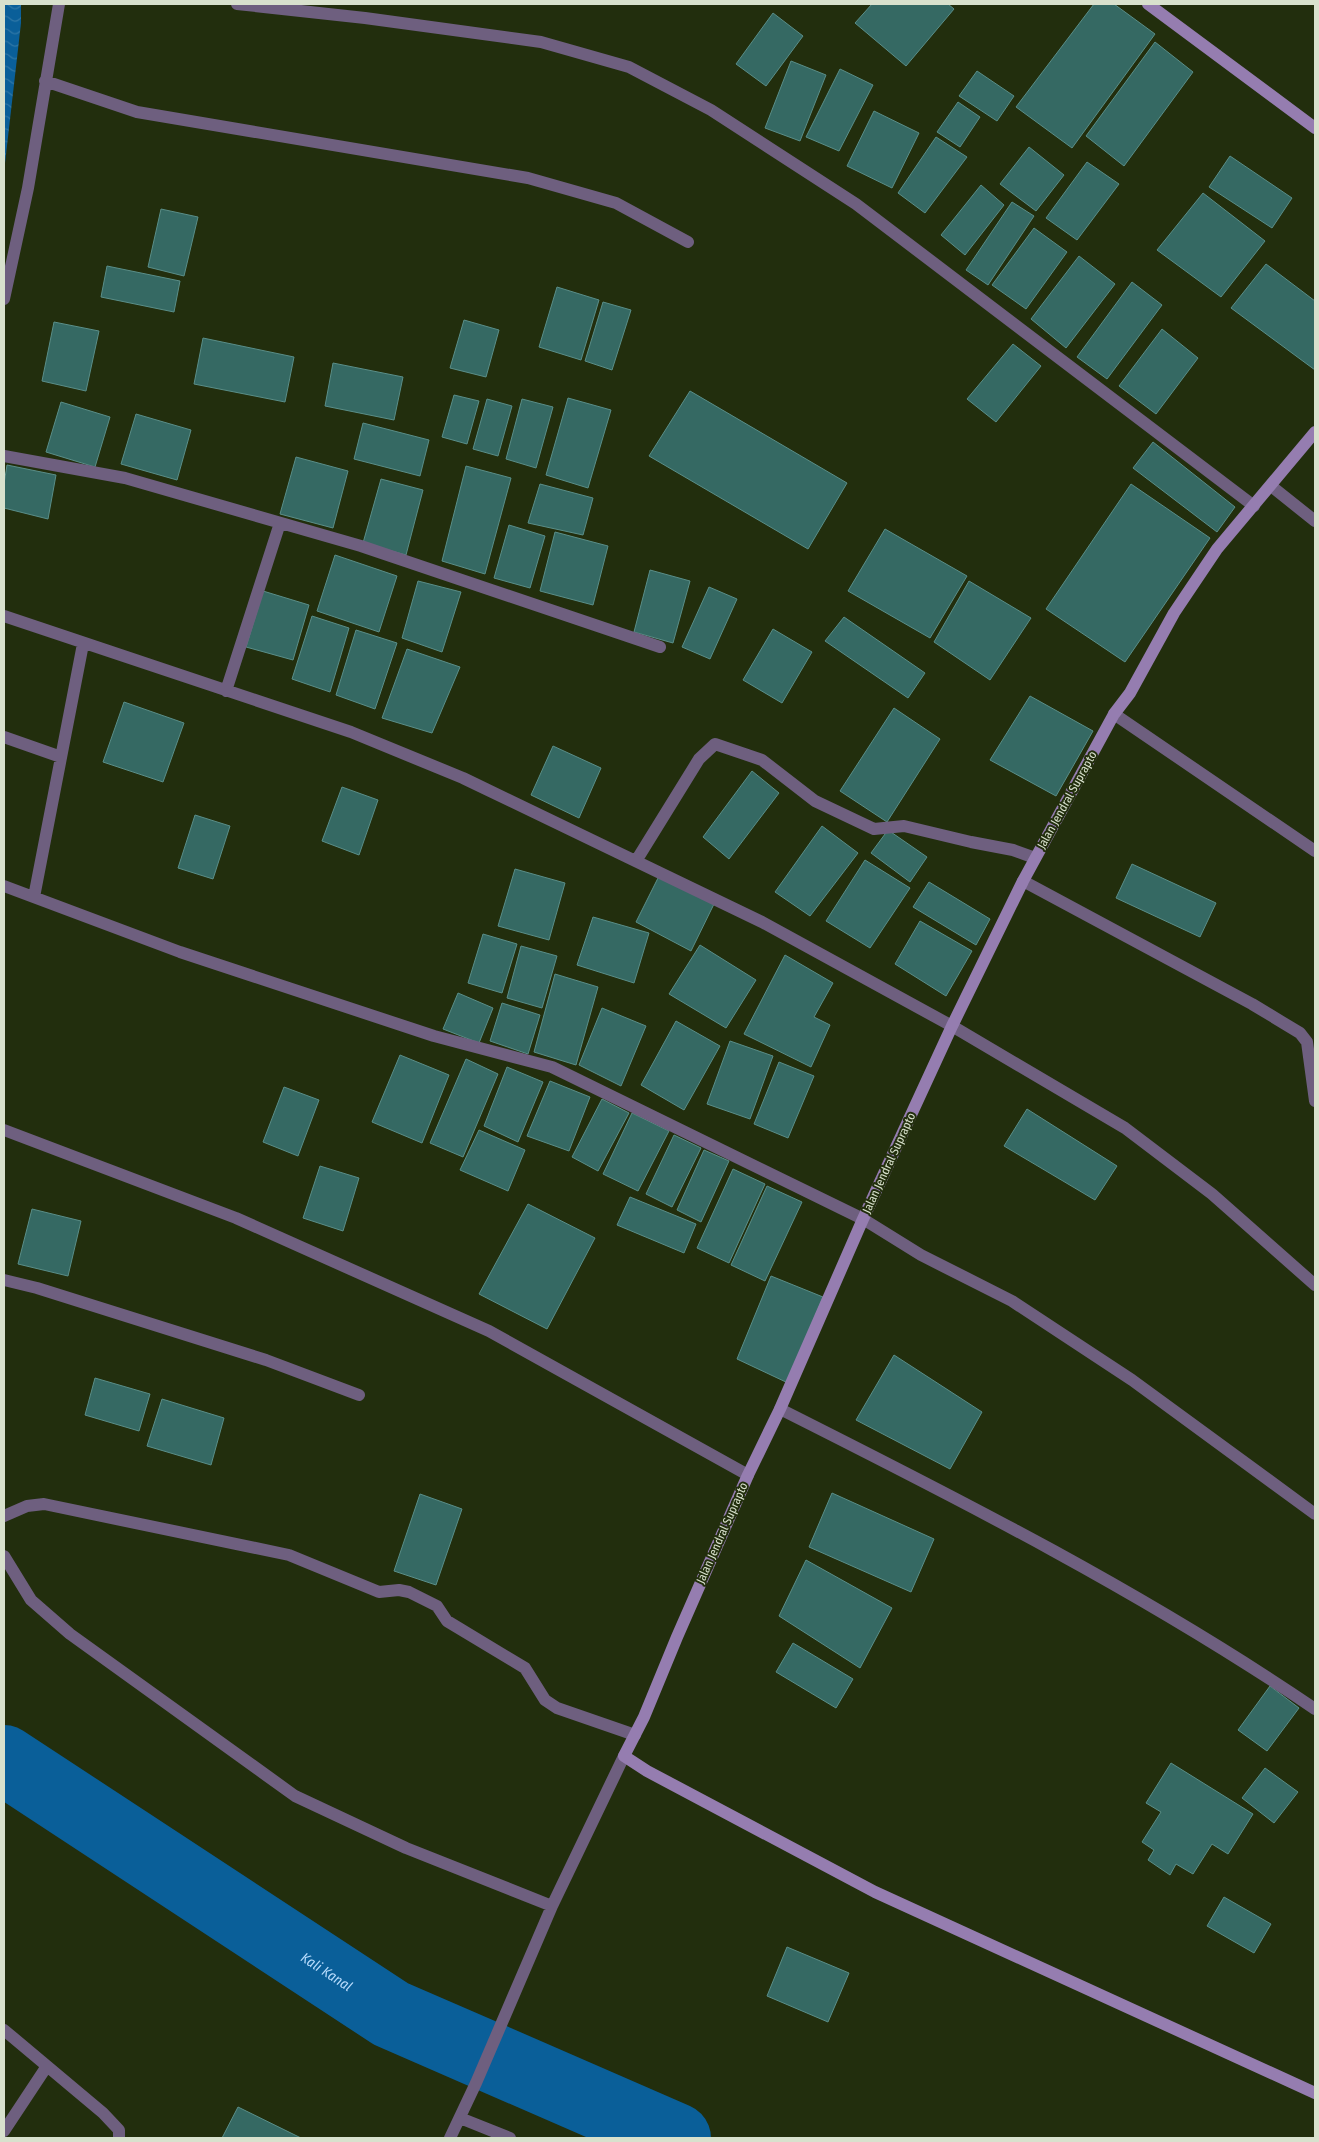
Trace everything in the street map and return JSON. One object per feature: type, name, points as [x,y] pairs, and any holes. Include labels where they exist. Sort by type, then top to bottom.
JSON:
[{"type":"main road","points":[[1148,4],[1315,128]]},
{"type":"main road","name":"Jalan Jendral Suprapto","points":[[624,1756],[635,1735],[748,1475],[780,1409],[863,1219],[952,1026],[1023,880],[1114,714],[1130,693],[1174,613],[1212,557],[1315,432]]},
{"type":"main road","points":[[624,1756],[647,1771],[875,1892],[1315,2093]]},
{"type":"street","points":[[4,298],[28,188],[59,4]]},
{"type":"street","points":[[237,4],[365,18],[541,42],[629,67],[711,110],[856,204],[1254,506]]},
{"type":"street","points":[[46,81],[137,112],[528,178],[616,203],[688,242]]},
{"type":"street","points":[[4,456],[124,478],[361,546],[660,647]]},
{"type":"street","points":[[1271,486],[1315,521]]},
{"type":"street","points":[[226,691],[280,523]]},
{"type":"street","points":[[4,616],[83,644],[351,732],[463,778],[762,922],[952,1026],[1125,1128],[1212,1194],[1315,1285]]},
{"type":"street","points":[[34,897],[83,644]]},
{"type":"street","points":[[1114,714],[1315,851]]},
{"type":"street","points":[[4,738],[61,757]]},
{"type":"street","points":[[636,861],[699,759],[715,744],[762,760],[815,801],[874,829],[904,826],[1013,850],[1035,858]]},
{"type":"street","points":[[1023,880],[1259,1008],[1300,1033],[1307,1042],[1315,1101]]},
{"type":"street","points":[[4,886],[180,952],[434,1036],[552,1067],[863,1219],[921,1255],[1020,1306],[1132,1380],[1315,1514]]},
{"type":"street","points":[[4,1130],[236,1218],[489,1331],[748,1475]]},
{"type":"street","points":[[4,1280],[46,1291],[266,1360],[359,1395]]},
{"type":"street","points":[[780,1409],[902,1470],[1055,1551],[1250,1665],[1315,1709]]},
{"type":"street","points":[[4,1516],[27,1506],[44,1504],[289,1555],[379,1592],[399,1590],[409,1592],[437,1606],[447,1621],[525,1668],[545,1700],[557,1708],[635,1735]]},
{"type":"street","points":[[4,1556],[31,1600],[70,1634],[296,1796],[406,1848],[552,1906]]},
{"type":"street","name":"Jalan Jendral Suprapto","points":[[450,2138],[476,2083],[552,1906],[624,1756]]},
{"type":"street","points":[[4,2030],[103,2113],[119,2130],[119,2138]]},
{"type":"street","points":[[4,2132],[47,2066]]},
{"type":"street","points":[[460,2118],[510,2138]]},
{"type":"water","points":[[4,4],[21,4],[21,23],[4,172]]},
{"type":"building","points":[[872,4],[948,4],[954,9],[906,66],[855,23]]},
{"type":"building","points":[[1094,4],[1114,4],[1155,34],[1072,148],[1016,107]]},
{"type":"building","points":[[773,13],[803,36],[766,86],[736,64]]},
{"type":"building","points":[[1155,42],[1193,72],[1124,166],[1086,136]]},
{"type":"building","points":[[791,61],[826,75],[800,141],[765,128]]},
{"type":"building","points":[[840,69],[873,85],[839,151],[806,137]]},
{"type":"building","points":[[977,71],[1014,96],[997,121],[959,96]]},
{"type":"building","points":[[958,102],[980,117],[960,147],[937,132]]},
{"type":"building","points":[[874,111],[919,133],[892,188],[847,166]]},
{"type":"building","points":[[936,137],[967,157],[925,213],[898,193]]},
{"type":"building","points":[[1029,147],[1064,175],[1036,211],[1000,184]]},
{"type":"building","points":[[1230,156],[1292,198],[1272,228],[1209,187]]},
{"type":"building","points":[[1087,162],[1119,184],[1077,240],[1046,218]]},
{"type":"building","points":[[981,185],[1004,205],[965,255],[941,235]]},
{"type":"building","points":[[1203,193],[1265,241],[1221,297],[1157,250]]},
{"type":"building","points":[[1012,202],[1034,216],[988,285],[966,270]]},
{"type":"building","points":[[161,209],[198,217],[184,276],[148,267]]},
{"type":"building","points":[[1034,228],[1067,252],[1026,309],[992,285]]},
{"type":"building","points":[[1079,256],[1115,284],[1066,348],[1031,319]]},
{"type":"building","points":[[1266,264],[1315,301],[1315,370],[1231,308]]},
{"type":"building","points":[[107,266],[180,281],[174,312],[101,297]]},
{"type":"building","points":[[1132,282],[1162,305],[1107,379],[1077,357]]},
{"type":"building","points":[[557,287],[599,300],[581,360],[539,347]]},
{"type":"building","points":[[603,302],[631,310],[612,370],[585,361]]},
{"type":"building","points":[[464,320],[499,330],[486,377],[450,368]]},
{"type":"building","points":[[54,322],[99,331],[86,391],[42,381]]},
{"type":"building","points":[[1162,329],[1198,358],[1156,414],[1119,386]]},
{"type":"building","points":[[203,338],[294,357],[285,402],[194,384]]},
{"type":"building","points":[[1013,344],[1041,366],[996,422],[967,399]]},
{"type":"building","points":[[333,363],[403,377],[394,420],[325,406]]},
{"type":"building","points":[[690,391],[847,483],[808,549],[649,456]]},
{"type":"building","points":[[454,395],[479,401],[467,444],[442,437]]},
{"type":"building","points":[[568,398],[611,410],[588,488],[546,475]]},
{"type":"building","points":[[487,399],[512,406],[498,456],[473,449]]},
{"type":"building","points":[[522,399],[553,407],[536,468],[506,459]]},
{"type":"building","points":[[61,402],[110,417],[95,467],[46,452]]},
{"type":"building","points":[[136,414],[191,430],[177,480],[121,464]]},
{"type":"building","points":[[363,423],[429,440],[420,476],[354,459]]},
{"type":"building","points":[[1153,442],[1235,507],[1217,532],[1133,468]]},
{"type":"building","points":[[296,457],[348,471],[333,528],[280,514]]},
{"type":"building","points":[[7,465],[56,475],[48,519],[4,508],[4,484]]},
{"type":"building","points":[[466,466],[511,478],[485,574],[442,561]]},
{"type":"building","points":[[381,479],[423,490],[406,555],[363,543]]},
{"type":"building","points":[[540,484],[593,498],[583,535],[528,523]]},
{"type":"building","points":[[1131,484],[1210,538],[1125,662],[1046,609]]},
{"type":"building","points":[[509,525],[545,536],[530,588],[494,578]]},
{"type":"building","points":[[885,529],[967,576],[930,638],[848,591]]},
{"type":"building","points":[[555,532],[608,546],[593,605],[540,591]]},
{"type":"building","points":[[335,555],[397,576],[379,632],[317,611]]},
{"type":"building","points":[[650,570],[690,581],[673,643],[634,632]]},
{"type":"building","points":[[418,581],[461,592],[442,652],[402,638]]},
{"type":"building","points":[[969,581],[1031,618],[990,680],[934,642]]},
{"type":"building","points":[[709,587],[737,599],[710,659],[682,647]]},
{"type":"building","points":[[263,591],[309,605],[293,660],[246,647]]},
{"type":"building","points":[[312,616],[349,628],[330,692],[292,679]]},
{"type":"building","points":[[844,617],[925,673],[908,698],[825,641]]},
{"type":"building","points":[[773,629],[812,652],[782,703],[743,680]]},
{"type":"building","points":[[356,630],[397,643],[375,709],[336,695]]},
{"type":"building","points":[[407,649],[460,667],[432,733],[382,718]]},
{"type":"building","points":[[1030,696],[1093,731],[1056,796],[990,760]]},
{"type":"building","points":[[124,702],[184,723],[163,782],[103,762]]},
{"type":"building","points":[[894,708],[940,739],[887,822],[840,791]]},
{"type":"building","points":[[553,746],[601,768],[579,818],[531,795]]},
{"type":"building","points":[[752,771],[779,793],[729,859],[703,837]]},
{"type":"building","points":[[342,787],[378,800],[359,855],[322,841]]},
{"type":"building","points":[[195,815],[230,826],[213,879],[178,868]]},
{"type":"building","points":[[822,826],[858,853],[810,916],[775,892]]},
{"type":"building","points":[[888,830],[927,857],[910,882],[871,853]]},
{"type":"building","points":[[865,860],[910,888],[870,948],[826,921]]},
{"type":"building","points":[[1132,864],[1216,903],[1200,937],[1116,898]]},
{"type":"building","points":[[515,869],[565,883],[549,940],[498,926]]},
{"type":"building","points":[[659,876],[714,904],[691,951],[636,922]]},
{"type":"building","points":[[929,882],[990,919],[976,945],[913,907]]},
{"type":"building","points":[[593,917],[649,933],[634,983],[577,965]]},
{"type":"building","points":[[920,921],[972,951],[946,996],[895,964]]},
{"type":"building","points":[[483,934],[517,944],[502,993],[468,983]]},
{"type":"building","points":[[700,945],[756,980],[726,1028],[669,994]]},
{"type":"building","points":[[521,946],[557,956],[542,1008],[507,998]]},
{"type":"building","points":[[785,955],[833,983],[814,1017],[830,1025],[811,1067],[744,1034]]},
{"type":"building","points":[[555,974],[598,987],[576,1065],[534,1052]]},
{"type":"building","points":[[458,993],[493,1008],[479,1043],[443,1029]]},
{"type":"building","points":[[502,1003],[540,1015],[528,1054],[490,1041]]},
{"type":"building","points":[[602,1008],[646,1026],[621,1086],[579,1065]]},
{"type":"building","points":[[676,1021],[720,1046],[684,1110],[641,1085]]},
{"type":"building","points":[[730,1041],[773,1056],[750,1119],[707,1104]]},
{"type":"building","points":[[400,1055],[449,1075],[422,1143],[372,1122]]},
{"type":"building","points":[[466,1059],[498,1074],[463,1157],[430,1143]]},
{"type":"building","points":[[779,1062],[814,1076],[788,1138],[754,1124]]},
{"type":"building","points":[[507,1067],[543,1082],[518,1142],[484,1126]]},
{"type":"building","points":[[550,1081],[590,1097],[569,1151],[527,1136]]},
{"type":"building","points":[[284,1087],[319,1100],[298,1156],[263,1142]]},
{"type":"building","points":[[602,1099],[629,1113],[598,1171],[572,1157]]},
{"type":"building","points":[[1027,1109],[1117,1166],[1095,1200],[1004,1146]]},
{"type":"building","points":[[632,1113],[669,1131],[638,1191],[603,1174]]},
{"type":"building","points":[[479,1130],[525,1150],[508,1191],[460,1170]]},
{"type":"building","points":[[674,1135],[701,1148],[672,1207],[646,1194]]},
{"type":"building","points":[[704,1150],[729,1161],[701,1222],[677,1210]]},
{"type":"building","points":[[320,1166],[359,1178],[343,1231],[303,1218]]},
{"type":"building","points":[[733,1169],[765,1184],[729,1263],[697,1248]]},
{"type":"building","points":[[767,1186],[802,1202],[765,1281],[731,1265]]},
{"type":"building","points":[[630,1197],[696,1224],[684,1253],[617,1225]]},
{"type":"building","points":[[528,1204],[595,1238],[547,1329],[479,1294]]},
{"type":"building","points":[[32,1209],[81,1221],[68,1276],[18,1264]]},
{"type":"building","points":[[771,1276],[823,1297],[788,1383],[737,1359]]},
{"type":"building","points":[[894,1355],[982,1412],[950,1469],[856,1420]]},
{"type":"building","points":[[95,1378],[150,1394],[139,1431],[85,1415]]},
{"type":"building","points":[[162,1399],[224,1418],[211,1465],[147,1446]]},
{"type":"building","points":[[832,1493],[934,1539],[911,1592],[809,1547]]},
{"type":"building","points":[[420,1494],[462,1509],[436,1585],[394,1571]]},
{"type":"building","points":[[806,1560],[892,1608],[860,1668],[779,1616]]},
{"type":"building","points":[[793,1643],[853,1679],[836,1708],[776,1672]]},
{"type":"building","points":[[1270,1686],[1299,1708],[1267,1751],[1238,1730]]},
{"type":"building","points":[[1171,1763],[1253,1814],[1228,1854],[1212,1844],[1193,1874],[1176,1864],[1170,1875],[1148,1860],[1154,1850],[1142,1842],[1161,1812],[1146,1803]]},
{"type":"building","points":[[1265,1768],[1298,1792],[1274,1823],[1242,1798]]},
{"type":"building","points":[[1224,1897],[1271,1924],[1254,1953],[1207,1926]]},
{"type":"building","points":[[787,1947],[849,1973],[828,2022],[767,1996]]},
{"type":"building","points":[[238,2107],[301,2138],[222,2138]]},
{"type":"waterway","name":"Kali Kanal","points":[[4,1760],[391,2014],[676,2138]]}]
